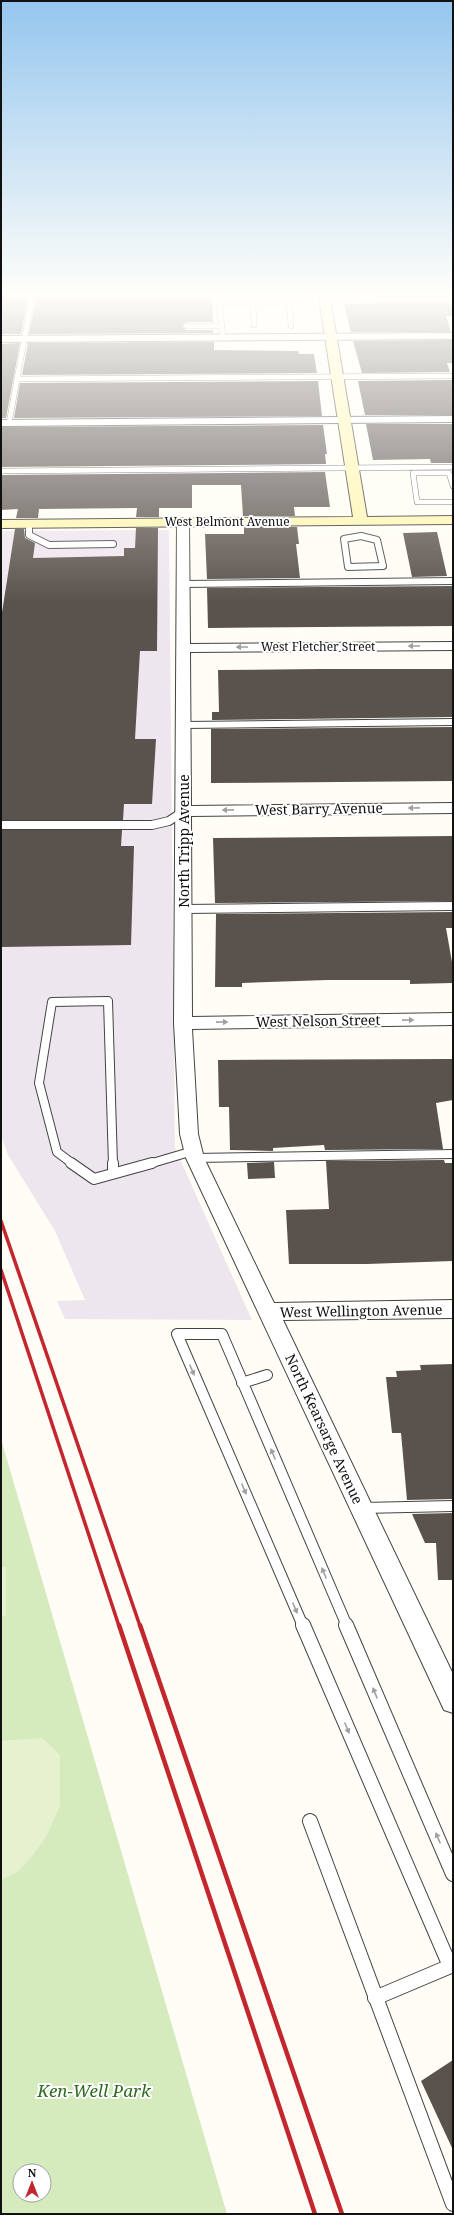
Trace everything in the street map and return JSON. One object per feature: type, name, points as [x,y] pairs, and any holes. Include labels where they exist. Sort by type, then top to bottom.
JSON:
[{"type":"street","points":[[340,395],[361,521]]},
{"type":"street","points":[[5,423],[453,420]]},
{"type":"street","name":"West Belmont Avenue","points":[[1,524],[453,520]]},
{"type":"street","name":"North Tripp Avenue","points":[[182,522],[184,725],[183,1023],[189,1134],[194,1154]]},
{"type":"street","name":"West Fletcher Street","points":[[183,648],[453,646]]},
{"type":"street","name":"West Barry Avenue","points":[[184,811],[453,808]]},
{"type":"street","name":"West Nelson Street","points":[[183,1023],[453,1019]]},
{"type":"street","name":"North Kearsarge Avenue","points":[[194,1154],[453,1701]]},
{"type":"street","name":"West Wellington Avenue","points":[[268,1312],[453,1310]]},
{"type":"lane","points":[[5,423],[13,395]]},
{"type":"lane","points":[[1,471],[453,467]]},
{"type":"lane","points":[[453,486],[451,473],[413,473],[417,502],[453,502]]},
{"type":"lane","points":[[361,521],[361,536]]},
{"type":"lane","points":[[29,524],[29,535],[49,545],[113,544]]},
{"type":"lane","points":[[361,536],[377,540],[383,566],[348,567],[344,539],[361,536]]},
{"type":"lane","points":[[182,584],[453,580]]},
{"type":"lane","points":[[184,725],[453,722]]},
{"type":"lane","points":[[1,825],[152,825],[169,821],[184,811]]},
{"type":"lane","points":[[184,909],[453,906]]},
{"type":"lane","points":[[113,1173],[108,1001],[52,1002],[39,1083],[57,1152],[94,1179],[113,1173],[194,1154],[453,1154]]},
{"type":"lane","points":[[375,1998],[451,1966],[177,1334],[222,1334],[453,1874]]},
{"type":"lane","points":[[242,1383],[267,1375]]},
{"type":"lane","points":[[361,1508],[453,1506]]},
{"type":"lane","points":[[310,1821],[453,2204]]},
{"type":"shaded area","points":[[169,530],[175,1148],[252,1320],[65,1319],[57,1301],[85,1300],[55,1231],[8,1155],[1,1135],[1,531]]},
{"type":"green space","name":"Ken-Well Park","points":[[1,1439],[227,2214],[1,2214]]},
{"type":"green space","points":[[1,1567],[6,1567],[6,1616],[1,1616]]},
{"type":"green space","points":[[42,1738],[60,1755],[60,1806],[46,1837],[31,1858],[17,1872],[1,1880],[1,1741]]},
{"type":"building","points":[[1,395],[10,395],[6,418],[1,418]]},
{"type":"building","points":[[18,395],[320,395],[322,416],[14,418]]},
{"type":"building","points":[[361,395],[452,395],[453,415],[365,415]]},
{"type":"building","points":[[366,424],[453,424],[453,463],[431,463],[430,459],[373,460]]},
{"type":"building","points":[[323,425],[327,454],[325,454],[326,464],[1,467],[1,427]]},
{"type":"building","points":[[325,472],[330,507],[294,507],[295,516],[243,516],[241,485],[192,485],[192,508],[159,508],[159,517],[136,517],[137,508],[39,509],[38,518],[16,518],[18,509],[1,510],[1,475]]},
{"type":"building","points":[[244,527],[297,527],[299,544],[296,544],[300,578],[207,579],[205,534],[244,534]]},
{"type":"building","points":[[136,528],[158,528],[157,651],[140,651],[135,739],[156,739],[152,804],[124,804],[123,820],[1,820],[1,619],[15,529],[24,529],[25,538],[35,543],[33,558],[124,556],[124,548],[135,548]]},
{"type":"building","points":[[437,532],[447,576],[412,577],[403,533]]},
{"type":"building","points":[[453,586],[453,626],[208,628],[207,588]]},
{"type":"building","points":[[453,669],[453,717],[212,720],[212,712],[219,712],[218,670]]},
{"type":"building","points":[[453,727],[453,781],[211,783],[211,729]]},
{"type":"building","points":[[1,830],[122,830],[121,846],[134,846],[131,945],[1,947]]},
{"type":"building","points":[[453,836],[453,901],[215,903],[213,838]]},
{"type":"building","points":[[453,912],[453,928],[446,928],[453,968],[453,983],[410,984],[410,980],[327,980],[242,983],[242,987],[215,987],[216,914]]},
{"type":"building","points":[[453,1059],[453,1100],[436,1103],[443,1149],[325,1150],[324,1145],[273,1148],[273,1151],[230,1150],[229,1107],[219,1107],[218,1060]]},
{"type":"building","points":[[444,1160],[445,1163],[453,1163],[453,1261],[367,1264],[289,1264],[286,1210],[329,1209],[326,1161]]},
{"type":"building","points":[[274,1162],[275,1178],[248,1179],[247,1163]]},
{"type":"building","points":[[453,1364],[453,1499],[407,1500],[401,1433],[392,1433],[386,1377],[397,1377],[396,1371],[421,1370],[420,1365]]},
{"type":"building","points":[[453,1513],[453,1580],[438,1580],[436,1543],[425,1543],[412,1514]]},
{"type":"building","points":[[453,2060],[453,2150],[421,2081]]},
{"type":"railway","points":[[1,1221],[140,1626]]},
{"type":"railway","points":[[1,1270],[119,1626]]},
{"type":"railway","points":[[119,1625],[315,2214]]},
{"type":"railway","points":[[140,1625],[342,2214]]}]
